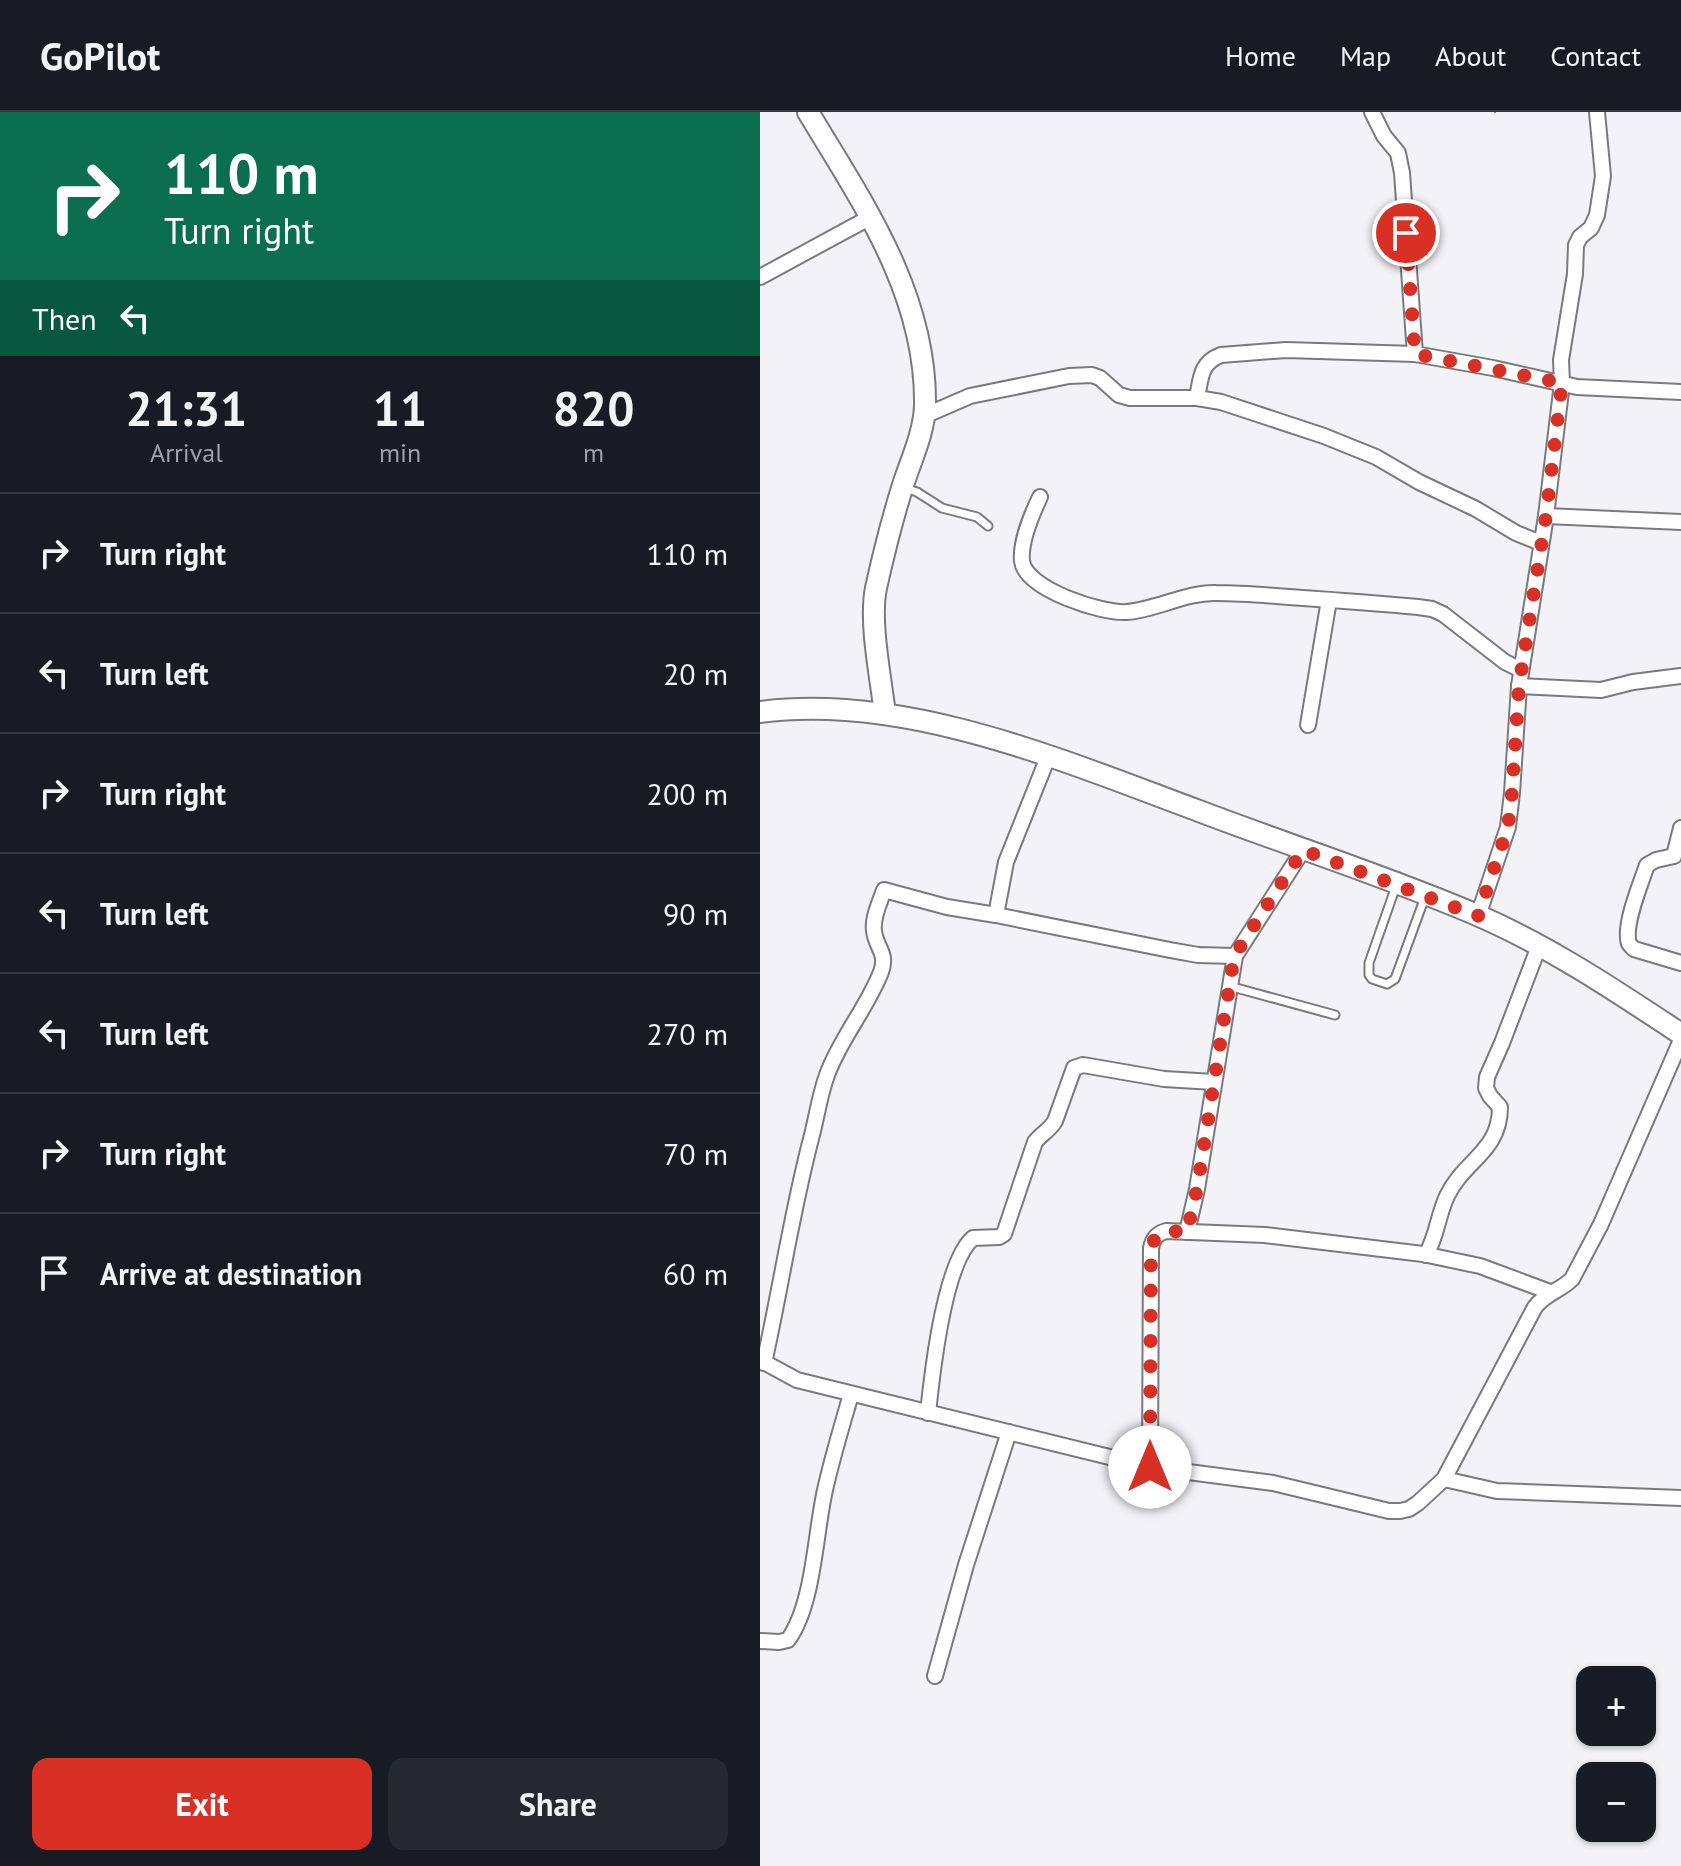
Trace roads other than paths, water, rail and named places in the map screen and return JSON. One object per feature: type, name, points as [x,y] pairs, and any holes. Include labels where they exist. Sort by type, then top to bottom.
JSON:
[{"type":"street","points":[[808,112],[897,268],[910,302],[923,375],[924,416],[875,599],[885,714]]},
{"type":"street","points":[[1372,112],[1384,136],[1398,153],[1402,173],[1415,354]]},
{"type":"street","points":[[1478,916],[1508,827],[1519,686],[1546,516],[1576,245],[1591,228],[1597,215],[1603,176],[1597,112]]},
{"type":"street","points":[[760,277],[869,218]]},
{"type":"street","points":[[1197,398],[1204,366],[1208,361],[1221,355],[1286,350],[1415,354],[1587,388],[1681,392]]},
{"type":"street","points":[[924,416],[970,396],[1083,374],[1100,378],[1113,391],[1130,398],[1197,398],[1234,405],[1376,457],[1516,533],[1541,543]]},
{"type":"street","points":[[1040,497],[1028,524],[1021,560],[1025,570],[1051,590],[1093,608],[1130,612],[1212,592],[1432,609],[1443,614],[1505,662],[1521,670]]},
{"type":"street","points":[[1546,516],[1681,522]]},
{"type":"street","points":[[1308,725],[1329,600]]},
{"type":"street","points":[[1519,686],[1601,690],[1681,676]]},
{"type":"street","points":[[760,712],[802,710],[885,714],[1007,744],[1101,775],[1478,916],[1581,970],[1681,1034]]},
{"type":"street","points":[[996,915],[1006,862],[1048,757]]},
{"type":"street","points":[[1681,828],[1674,856],[1647,865],[1627,933],[1629,944],[1634,949],[1681,963]]},
{"type":"street","points":[[1187,1232],[1197,1189],[1235,956],[1303,850]]},
{"type":"street","points":[[1235,956],[1198,955],[1170,950],[947,907],[884,890],[873,928],[883,962],[824,1085],[799,1185],[776,1312],[762,1361],[797,1380],[1150,1467],[1273,1483],[1389,1511],[1409,1509],[1444,1479],[1535,1307],[1550,1292],[1572,1279],[1601,1224],[1681,1040]]},
{"type":"street","points":[[1426,1255],[1436,1234],[1447,1195],[1495,1136],[1500,1107],[1486,1088],[1487,1077],[1539,946]]},
{"type":"street","points":[[928,1413],[940,1325],[963,1250],[973,1238],[1004,1234],[1035,1142],[1052,1127],[1074,1068],[1083,1065],[1164,1079],[1214,1082]]},
{"type":"street","points":[[1150,1467],[1151,1248],[1153,1239],[1159,1233],[1265,1235],[1426,1255],[1480,1266],[1550,1292]]},
{"type":"street","points":[[760,1641],[788,1640],[798,1622],[813,1569],[825,1488],[851,1394]]},
{"type":"street","points":[[935,1676],[966,1565],[1009,1432]]},
{"type":"street","points":[[1444,1479],[1497,1491],[1681,1498]]},
{"type":"lane","points":[[903,487],[942,508],[977,517],[988,526]]},
{"type":"lane","points":[[1397,884],[1369,963],[1372,979],[1387,984],[1395,979],[1425,895]]},
{"type":"lane","points":[[1229,986],[1335,1015]]}]
